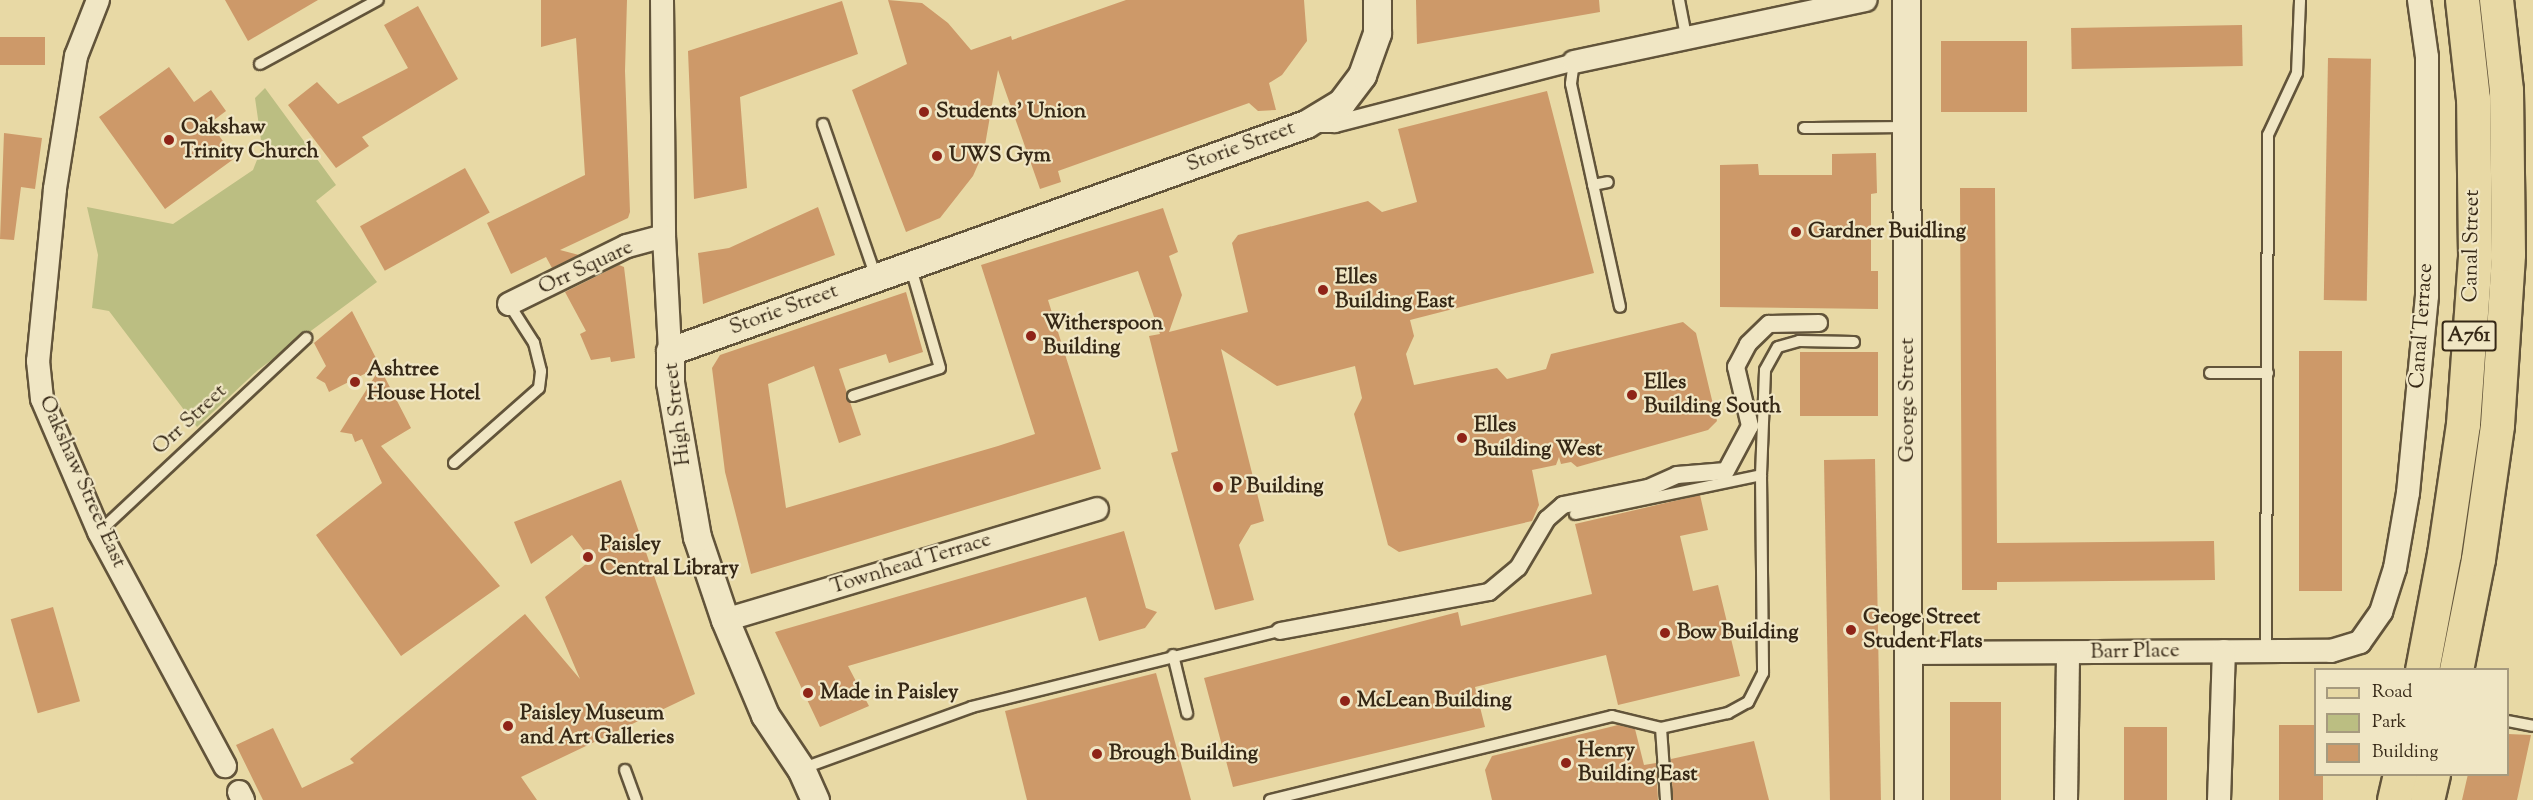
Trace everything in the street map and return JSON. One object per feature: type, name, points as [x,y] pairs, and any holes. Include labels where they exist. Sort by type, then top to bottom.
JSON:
[{"type":"main road","name":"Canal Street","points":[[2422,668],[2444,554],[2463,424],[2475,255],[2473,99],[2462,0]]},
{"type":"main road","name":"Canal Street","points":[[2456,668],[2478,559],[2497,425],[2508,254],[2506,90],[2496,0]]},
{"type":"main road","points":[[2394,800],[2400,776]]},
{"type":"main road","points":[[2427,800],[2433,776]]},
{"type":"street","name":"Oakshaw Street East","points":[[98,0],[76,56],[55,189],[38,361],[42,399],[99,532],[225,766]]},
{"type":"street","name":"High Street","points":[[662,0],[664,236],[670,382],[695,526],[725,620],[765,715],[801,769],[815,800]]},
{"type":"street","points":[[1306,124],[1341,104],[1362,75],[1377,33],[1377,0]]},
{"type":"street","name":"Storie Street","points":[[670,351],[1306,124],[1335,124],[1574,62],[1865,0]]},
{"type":"street","name":"George Street","points":[[1906,0],[1908,800]]},
{"type":"street","name":"Canal Terrace","points":[[2360,642],[2381,612],[2395,568],[2408,493],[2426,307],[2427,57],[2419,0]]},
{"type":"street","name":"Orr Square","points":[[509,304],[627,246],[664,236]]},
{"type":"street","points":[[1280,631],[1489,592],[1518,568],[1547,519],[1563,505],[1648,488],[1677,475],[1726,471],[1750,426],[1736,367],[1748,344],[1769,324],[1819,323]]},
{"type":"street","name":"Townhead Terrace","points":[[725,620],[1097,509]]},
{"type":"street","name":"Barr Place","points":[[1908,653],[2331,651],[2360,642]]},
{"type":"street","points":[[2219,800],[2224,651]]},
{"type":"street","points":[[2066,800],[2068,653]]},
{"type":"lane","points":[[260,64],[378,0]]},
{"type":"lane","points":[[1679,0],[1686,37]]},
{"type":"lane","points":[[2266,650],[2268,135],[2297,73],[2300,0]]},
{"type":"lane","points":[[1574,62],[1570,84],[1620,307]]},
{"type":"lane","points":[[823,124],[877,277]]},
{"type":"lane","points":[[1804,128],[1905,128]]},
{"type":"lane","points":[[1593,185],[1608,182]]},
{"type":"lane","points":[[853,396],[940,368],[909,265]]},
{"type":"lane","points":[[454,463],[539,388],[542,371],[534,343],[509,304]]},
{"type":"lane","name":"Orr Street","points":[[99,532],[306,338]]},
{"type":"lane","points":[[1270,800],[1612,716],[1661,728],[1728,713],[1748,702],[1762,673],[1761,475],[1765,370],[1778,348],[1799,341],[1854,342]]},
{"type":"lane","points":[[2210,374],[2268,373]]},
{"type":"lane","points":[[1575,514],[1761,475]]},
{"type":"lane","points":[[801,769],[972,707],[1173,655],[1280,631]]},
{"type":"lane","points":[[1173,655],[1187,714]]},
{"type":"lane","points":[[2509,721],[2533,726]]},
{"type":"lane","points":[[1661,728],[1666,800]]},
{"type":"lane","points":[[626,770],[636,800]]},
{"type":"green space","points":[[265,88],[336,185],[316,201],[377,282],[258,370],[197,427],[109,311],[92,308],[98,255],[87,207],[173,224],[253,170],[262,147],[255,98]]},
{"type":"building","points":[[225,0],[318,0],[248,41]]},
{"type":"building","points":[[541,0],[627,0],[625,71],[630,212],[628,218],[560,250],[579,255],[552,268],[546,257],[511,274],[487,223],[585,175],[576,38],[541,47]]},
{"type":"building","points":[[888,0],[922,3],[948,23],[971,50],[1011,36],[1012,40],[1126,0],[1304,0],[1307,41],[1282,75],[1269,83],[1276,110],[1258,111],[1249,103],[1058,171],[1061,182],[1040,189],[998,70],[984,151],[973,176],[940,218],[906,232],[852,90],[907,64]]},
{"type":"building","points":[[1416,0],[1599,0],[1600,12],[1417,44]]},
{"type":"building","points":[[842,1],[858,54],[740,97],[747,188],[694,199],[688,51]]},
{"type":"building","points":[[418,6],[458,79],[362,137],[369,146],[336,168],[288,105],[317,82],[338,104],[408,68],[384,25]]},
{"type":"building","points":[[2242,25],[2243,66],[2072,69],[2071,28]]},
{"type":"building","points":[[0,37],[45,37],[45,65],[0,65]]},
{"type":"building","points":[[1941,41],[2027,41],[2027,112],[1941,112]]},
{"type":"building","points":[[2328,58],[2371,59],[2367,301],[2324,300]]},
{"type":"building","name":"Oakshaw Trinity Church","points":[[169,67],[194,102],[211,90],[226,111],[210,123],[235,158],[165,209],[99,117]]},
{"type":"building","points":[[1547,91],[1594,273],[1410,320],[1414,336],[1406,354],[1414,385],[1497,368],[1507,379],[1546,369],[1551,354],[1683,322],[1696,333],[1717,421],[1708,430],[1577,467],[1571,462],[1561,464],[1559,457],[1556,465],[1532,470],[1539,505],[1532,521],[1399,552],[1388,545],[1354,414],[1362,398],[1355,366],[1277,386],[1221,349],[1264,521],[1251,525],[1239,545],[1254,600],[1215,610],[1171,453],[1178,451],[1149,336],[1160,334],[1138,271],[1048,300],[1101,469],[751,574],[725,472],[712,368],[720,355],[906,292],[923,352],[889,363],[886,354],[839,369],[861,435],[839,443],[814,366],[768,384],[786,508],[998,446],[1035,434],[981,265],[1163,208],[1178,252],[1169,256],[1182,295],[1169,332],[1248,312],[1232,243],[1238,235],[1368,201],[1382,212],[1417,202],[1398,129]]},
{"type":"building","points":[[4,133],[42,138],[35,189],[21,187],[14,240],[0,239]]},
{"type":"building","name":"Gardner Buidling","points":[[1876,153],[1877,193],[1871,194],[1871,271],[1878,271],[1878,309],[1720,307],[1720,165],[1758,164],[1759,175],[1832,175],[1832,154]]},
{"type":"building","points":[[465,168],[490,213],[385,271],[360,226]]},
{"type":"building","points":[[1960,188],[1995,188],[1997,543],[2214,541],[2215,580],[1997,582],[1997,590],[1962,590]]},
{"type":"building","points":[[818,207],[835,255],[703,304],[698,253],[729,248]]},
{"type":"building","points":[[619,265],[624,267],[635,358],[611,362],[610,357],[591,360],[580,334],[586,331],[565,292]]},
{"type":"building","points":[[352,311],[380,366],[329,392],[325,383],[316,378],[326,366],[314,343]]},
{"type":"building","points":[[2299,351],[2342,351],[2342,591],[2299,591]]},
{"type":"building","points":[[1800,352],[1878,352],[1878,416],[1800,416]]},
{"type":"building","points":[[380,368],[411,428],[381,446],[500,586],[401,656],[316,535],[382,483],[362,439],[355,442],[352,434],[340,432]]},
{"type":"building","name":"Geoge Street Student Flats","points":[[1875,459],[1881,800],[1830,800],[1824,460]]},
{"type":"building","name":"Paisley Museum and Art Galleries","points":[[621,480],[695,694],[521,777],[537,800],[263,800],[236,745],[273,728],[302,788],[354,763],[350,759],[525,614],[580,679],[545,597],[591,560],[572,535],[531,564],[514,522]]},
{"type":"building","points":[[1700,495],[1708,530],[1680,536],[1693,591],[1718,585],[1740,676],[1618,705],[1606,655],[1475,687],[1485,727],[1233,787],[1204,678],[1458,612],[1461,626],[1592,594],[1575,524]]},
{"type":"building","points":[[1124,531],[1146,608],[1157,612],[1145,628],[1099,641],[1086,597],[848,666],[869,706],[820,727],[775,632]]},
{"type":"building","points":[[53,607],[80,701],[38,713],[11,619]]},
{"type":"building","name":"Brough Building","points":[[1156,673],[1191,800],[1027,800],[1005,711]]},
{"type":"building","points":[[1950,702],[2001,702],[2001,800],[1950,800]]},
{"type":"building","name":"Henry Building East","points":[[1618,725],[1635,729],[1644,765],[1656,763],[1658,800],[1492,800],[1485,770],[1492,756]]},
{"type":"building","points":[[2279,725],[2314,725],[2314,776],[2323,776],[2323,800],[2279,800]]},
{"type":"building","points":[[2124,727],[2167,727],[2167,800],[2124,800]]},
{"type":"building","points":[[2509,734],[2531,735],[2517,800],[2462,800],[2468,776],[2509,776]]},
{"type":"building","points":[[1754,741],[1769,800],[1673,800],[1671,759]]},
{"type":"place","name":"Students' Union","points":[[924,112]]},
{"type":"place","name":"Oakshaw Trinity Church","points":[[169,140]]},
{"type":"place","name":"UWS Gym","points":[[937,156]]},
{"type":"place","name":"Gardner Buidling","points":[[1796,232]]},
{"type":"place","name":"Elles Building East","points":[[1323,290]]},
{"type":"place","name":"Witherspoon Building","points":[[1031,336]]},
{"type":"place","name":"Ashtree House Hotel","points":[[355,382]]},
{"type":"place","name":"Elles Building South","points":[[1632,395]]},
{"type":"place","name":"Elles Building West","points":[[1462,438]]},
{"type":"place","name":"P Building","points":[[1218,487]]},
{"type":"place","name":"Paisley Central Library","points":[[588,557]]},
{"type":"place","name":"Geoge Street Student Flats","points":[[1851,630]]},
{"type":"place","name":"Bow Building","points":[[1665,633]]},
{"type":"place","name":"Made in Paisley","points":[[808,693]]},
{"type":"place","name":"McLean Building","points":[[1345,701]]},
{"type":"place","name":"Paisley Museum and Art Galleries","points":[[508,726]]},
{"type":"place","name":"Brough Building","points":[[1097,754]]},
{"type":"place","name":"Henry Building East","points":[[1566,763]]}]
